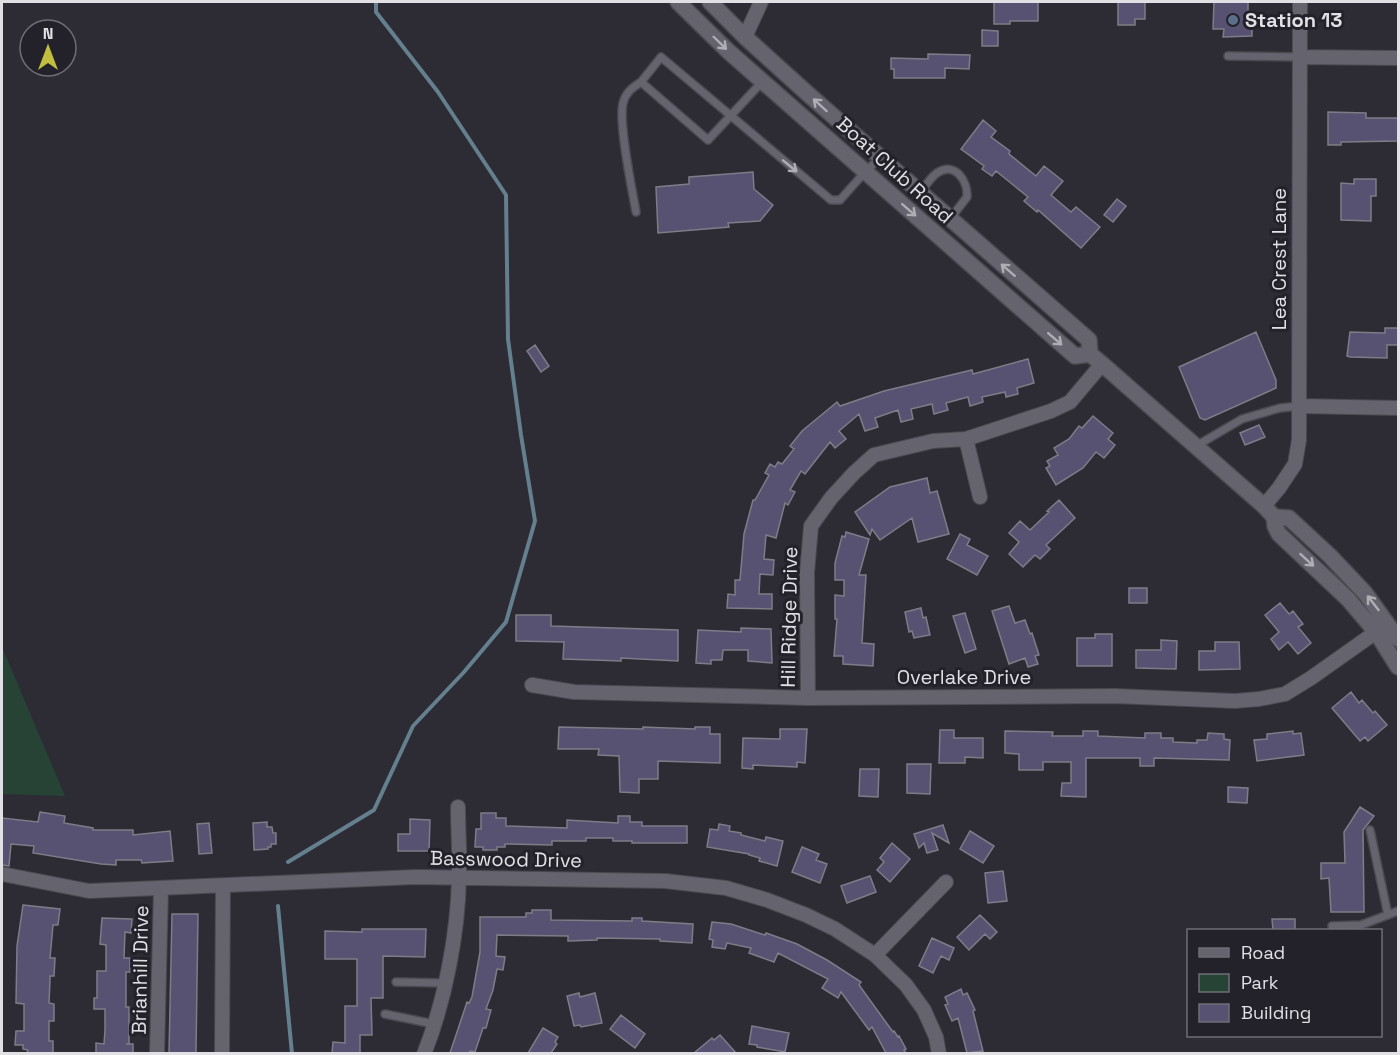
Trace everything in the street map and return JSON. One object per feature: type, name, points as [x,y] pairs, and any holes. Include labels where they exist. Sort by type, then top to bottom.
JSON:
[{"type":"main road","name":"Boat Club Road","points":[[678,2],[728,51],[764,80],[1075,356],[1096,359]]},
{"type":"main road","name":"Boat Club Road","points":[[710,2],[745,37],[880,158],[1089,340],[1096,359],[1269,511],[1289,518],[1365,593],[1398,639]]},
{"type":"main road","name":"Boat Club Road","points":[[1269,511],[1279,534],[1325,576],[1376,632],[1398,667]]},
{"type":"street","points":[[745,37],[761,2]]},
{"type":"street","name":"Lea Crest Lane","points":[[1269,511],[1279,488],[1295,464],[1299,441],[1299,2]]},
{"type":"street","points":[[1299,57],[1398,58]]},
{"type":"street","name":"Hill Ridge Drive","points":[[808,698],[807,573],[811,526],[831,498],[874,455],[933,441],[966,439],[1051,411],[1070,402],[1096,359]]},
{"type":"street","points":[[1299,406],[1398,408]]},
{"type":"street","points":[[966,439],[980,497]]},
{"type":"street","name":"Overlake Drive","points":[[532,685],[574,692],[808,698],[1115,696],[1235,701],[1285,694],[1376,632]]},
{"type":"street","points":[[424,1053],[445,983],[455,927],[459,878],[458,807]]},
{"type":"street","name":"Basswood Drive","points":[[2,874],[89,891],[415,877],[665,881],[726,888],[806,915],[835,929],[875,955],[906,986],[924,1010],[936,1037],[939,1053]]},
{"type":"street","points":[[875,955],[946,882]]},
{"type":"street","points":[[222,886],[222,1053]]},
{"type":"street","name":"Brianhill Drive","points":[[157,1053],[161,888]]},
{"type":"lane","points":[[1228,56],[1299,57]]},
{"type":"lane","points":[[636,212],[624,137],[622,105],[628,91],[641,82],[661,57],[831,200],[840,200],[880,158]]},
{"type":"lane","points":[[641,82],[708,140],[764,80]]},
{"type":"lane","points":[[920,193],[936,173],[953,171],[961,175],[966,181],[967,197],[950,219]]},
{"type":"lane","points":[[1196,447],[1242,419],[1280,408],[1299,406]]},
{"type":"lane","points":[[1370,830],[1388,915]]},
{"type":"lane","points":[[1332,926],[1361,925],[1398,911]]},
{"type":"lane","points":[[396,981],[445,983]]},
{"type":"lane","points":[[385,1014],[434,1024]]},
{"type":"green space","points":[[2,647],[65,796],[2,794]]},
{"type":"building","points":[[994,2],[1038,2],[1038,21],[1010,21],[1010,24],[994,24]]},
{"type":"building","points":[[1118,2],[1145,2],[1145,19],[1135,19],[1135,25],[1118,25]]},
{"type":"building","name":"Station 13","points":[[1214,2],[1248,2],[1248,11],[1252,11],[1252,36],[1223,37],[1224,29],[1213,29]]},
{"type":"building","points":[[982,30],[998,31],[998,46],[982,46]]},
{"type":"building","points":[[928,54],[970,55],[969,69],[945,68],[945,78],[894,78],[891,58],[928,59]]},
{"type":"building","points":[[1328,112],[1366,113],[1366,118],[1398,118],[1398,141],[1341,142],[1341,145],[1328,145]]},
{"type":"building","points":[[983,120],[996,131],[991,137],[1010,151],[1009,154],[1036,176],[1044,166],[1063,181],[1051,195],[1071,212],[1076,207],[1100,227],[1081,248],[1038,210],[1037,212],[1024,201],[1028,197],[996,171],[992,176],[982,169],[984,166],[961,149]]},
{"type":"building","points":[[753,172],[754,189],[773,205],[760,221],[728,223],[729,227],[658,233],[656,187],[689,184],[689,177]]},
{"type":"building","points":[[1354,179],[1376,179],[1376,196],[1371,196],[1371,221],[1341,220],[1341,183],[1354,184]]},
{"type":"building","points":[[1117,199],[1126,206],[1113,222],[1104,215]]},
{"type":"building","points":[[1385,328],[1398,328],[1398,345],[1387,345],[1387,358],[1347,356],[1350,332],[1385,333]]},
{"type":"building","points":[[1256,332],[1276,380],[1276,388],[1205,420],[1200,418],[1179,367]]},
{"type":"building","points":[[535,345],[549,366],[541,372],[527,351]]},
{"type":"building","points":[[1028,359],[1034,383],[1017,388],[1018,394],[1006,397],[1005,392],[982,397],[983,402],[970,406],[968,397],[946,403],[948,410],[934,414],[932,404],[911,409],[913,419],[901,422],[898,410],[875,418],[878,427],[865,431],[859,414],[839,431],[846,439],[835,448],[830,442],[805,474],[801,471],[790,490],[795,492],[788,505],[785,503],[776,538],[766,535],[764,559],[774,560],[773,575],[760,574],[759,594],[772,594],[772,609],[727,608],[728,594],[735,595],[735,580],[740,580],[744,534],[753,500],[769,475],[765,473],[770,464],[775,467],[778,462],[782,464],[794,449],[790,446],[802,431],[837,402],[840,406],[884,391],[972,370],[973,374]]},
{"type":"building","points":[[1093,416],[1113,433],[1108,439],[1115,445],[1104,458],[1096,452],[1083,468],[1056,485],[1046,468],[1050,466],[1047,461],[1058,455],[1054,448],[1069,439],[1079,426],[1082,428]]},
{"type":"building","points":[[1259,425],[1265,437],[1245,445],[1240,433]]},
{"type":"building","points":[[927,478],[930,493],[937,491],[949,534],[918,542],[912,518],[880,540],[872,529],[870,535],[855,512],[890,487]]},
{"type":"building","points":[[1059,500],[1075,518],[1046,545],[1050,549],[1040,559],[1035,555],[1023,567],[1009,554],[1019,542],[1009,533],[1020,521],[1030,530]]},
{"type":"building","points":[[846,532],[869,539],[859,575],[866,575],[862,643],[874,644],[873,666],[843,664],[843,656],[834,656],[837,619],[835,619],[835,595],[844,596],[844,580],[835,580],[835,563],[842,536],[845,537]]},
{"type":"building","points":[[960,534],[970,539],[967,545],[988,556],[977,575],[947,559]]},
{"type":"building","points":[[1129,588],[1147,588],[1147,603],[1129,603]]},
{"type":"building","points":[[1280,603],[1289,614],[1293,611],[1303,624],[1298,627],[1311,643],[1298,654],[1288,642],[1279,650],[1271,639],[1279,632],[1265,615]]},
{"type":"building","points":[[1009,606],[1015,623],[1025,620],[1030,634],[1032,633],[1039,655],[1035,656],[1038,664],[1028,667],[1025,658],[1009,664],[992,611]]},
{"type":"building","points":[[921,608],[923,618],[926,617],[930,635],[914,638],[912,631],[909,632],[905,612]]},
{"type":"building","points":[[965,613],[976,649],[965,653],[953,616]]},
{"type":"building","points":[[516,615],[551,615],[551,626],[678,630],[678,661],[621,658],[621,661],[563,659],[564,642],[516,641]]},
{"type":"building","points":[[741,628],[771,629],[772,663],[748,661],[748,650],[723,650],[722,660],[711,660],[711,664],[696,663],[698,630],[741,632]]},
{"type":"building","points":[[1095,634],[1112,634],[1112,666],[1077,666],[1077,638],[1095,638]]},
{"type":"building","points":[[1161,640],[1177,641],[1176,669],[1136,668],[1136,650],[1161,650]]},
{"type":"building","points":[[1215,642],[1239,642],[1240,669],[1199,670],[1199,651],[1215,651]]},
{"type":"building","points":[[1351,692],[1359,703],[1362,700],[1387,725],[1368,741],[1365,737],[1360,741],[1332,708]]},
{"type":"building","points":[[559,727],[695,729],[695,727],[710,727],[710,734],[720,734],[720,763],[658,761],[658,779],[639,779],[639,793],[620,792],[619,756],[598,755],[599,749],[558,749]]},
{"type":"building","points":[[780,729],[807,729],[805,763],[797,762],[797,767],[753,765],[753,769],[742,768],[743,738],[780,739]]},
{"type":"building","points":[[940,730],[954,730],[954,738],[983,738],[983,758],[965,757],[965,763],[939,763]]},
{"type":"building","points":[[1005,731],[1053,732],[1052,736],[1083,736],[1083,731],[1098,731],[1098,736],[1145,738],[1145,733],[1161,733],[1161,738],[1173,738],[1173,742],[1197,743],[1197,740],[1207,740],[1208,733],[1224,734],[1224,739],[1230,740],[1229,760],[1154,758],[1154,766],[1140,766],[1140,758],[1086,758],[1086,797],[1061,796],[1062,783],[1071,783],[1071,762],[1043,762],[1043,770],[1019,770],[1019,754],[1005,753]]},
{"type":"building","points":[[1293,731],[1293,734],[1301,733],[1304,755],[1257,761],[1254,740],[1267,739],[1267,734]]},
{"type":"building","points":[[907,764],[931,764],[930,794],[907,793]]},
{"type":"building","points":[[860,769],[879,769],[878,797],[859,796]]},
{"type":"building","points":[[1228,787],[1248,788],[1247,803],[1228,802]]},
{"type":"building","points":[[1360,807],[1374,816],[1363,830],[1364,912],[1331,912],[1329,878],[1321,879],[1321,863],[1345,863],[1344,832]]},
{"type":"building","points":[[40,812],[65,816],[64,823],[93,828],[93,830],[133,830],[133,835],[170,831],[173,861],[142,863],[141,860],[116,860],[116,865],[101,864],[33,853],[34,846],[11,844],[9,866],[2,865],[2,818],[38,822]]},
{"type":"building","points":[[481,813],[496,813],[496,818],[506,818],[506,826],[567,828],[567,820],[618,823],[618,816],[630,816],[630,822],[642,822],[642,826],[687,826],[687,843],[632,843],[632,841],[613,841],[613,838],[586,838],[586,841],[552,841],[552,845],[505,844],[505,847],[497,847],[497,850],[483,850],[483,847],[475,847],[476,829],[481,829]]},
{"type":"building","points":[[410,819],[430,820],[429,851],[398,851],[398,834],[410,834]]},
{"type":"building","points":[[267,822],[267,827],[272,827],[273,833],[276,833],[276,844],[271,844],[268,849],[254,850],[253,823]]},
{"type":"building","points":[[209,823],[212,853],[199,854],[197,824]]},
{"type":"building","points":[[719,824],[730,826],[729,831],[741,833],[741,835],[765,841],[766,837],[783,841],[777,866],[759,861],[760,858],[749,854],[707,847],[710,829],[718,830]]},
{"type":"building","points":[[943,825],[949,843],[932,833],[938,850],[927,853],[924,843],[919,848],[914,834]]},
{"type":"building","points":[[970,831],[994,846],[983,863],[960,849]]},
{"type":"building","points":[[892,843],[910,859],[890,882],[877,870],[884,862],[880,858]]},
{"type":"building","points":[[802,847],[819,854],[816,860],[827,864],[820,883],[792,872]]},
{"type":"building","points":[[1003,871],[1007,901],[988,903],[985,873]]},
{"type":"building","points":[[870,876],[876,892],[847,903],[841,886]]},
{"type":"building","points":[[23,905],[60,909],[58,925],[53,925],[50,958],[55,958],[54,976],[50,976],[49,1003],[54,1004],[54,1021],[49,1021],[49,1041],[53,1041],[53,1053],[27,1053],[28,1050],[23,1049],[23,1045],[15,1045],[16,1031],[24,1031],[24,1004],[16,1003],[17,946]]},
{"type":"building","points":[[532,910],[551,910],[551,920],[632,921],[632,918],[642,918],[642,921],[693,924],[692,943],[660,941],[660,939],[597,938],[597,940],[568,941],[568,936],[497,935],[496,956],[505,957],[503,970],[497,969],[486,1009],[491,1010],[486,1028],[483,1028],[475,1052],[450,1053],[467,1002],[469,1003],[472,997],[480,952],[480,917],[526,917],[526,913],[532,913]]},
{"type":"building","points":[[172,914],[198,914],[196,1053],[169,1053]]},
{"type":"building","points":[[980,915],[997,932],[990,939],[985,934],[969,950],[957,937]]},
{"type":"building","points":[[102,918],[132,919],[131,933],[125,932],[124,958],[130,958],[130,972],[126,972],[126,1007],[129,1007],[129,1044],[133,1044],[133,1053],[96,1053],[96,1043],[104,1044],[105,1030],[105,1009],[94,1009],[94,998],[97,998],[97,971],[106,971],[106,945],[100,944]]},
{"type":"building","points":[[1272,919],[1295,919],[1295,929],[1273,929]]},
{"type":"building","points":[[712,922],[731,924],[765,935],[766,933],[797,944],[861,982],[859,985],[893,1032],[899,1036],[906,1053],[886,1053],[872,1027],[869,1030],[841,992],[838,998],[822,988],[828,979],[778,953],[774,962],[749,953],[751,948],[727,943],[725,949],[712,947],[713,940],[709,939]]},
{"type":"building","points":[[362,929],[426,929],[425,957],[383,956],[383,998],[371,998],[372,1035],[360,1035],[360,1053],[332,1053],[333,1042],[345,1043],[345,1006],[357,1006],[357,959],[325,959],[325,931],[362,932]]},
{"type":"building","points":[[932,938],[954,948],[949,960],[941,956],[933,973],[919,966]]},
{"type":"building","points":[[961,989],[963,995],[967,993],[975,1010],[973,1011],[983,1051],[967,1053],[958,1018],[952,1021],[945,1005],[948,1004],[945,997]]},
{"type":"building","points":[[579,993],[580,997],[595,993],[602,1023],[574,1026],[567,996]]},
{"type":"building","points":[[621,1015],[645,1034],[635,1048],[610,1029]]},
{"type":"building","points":[[752,1026],[789,1033],[785,1052],[749,1044]]},
{"type":"building","points":[[543,1028],[558,1037],[555,1042],[557,1044],[551,1053],[528,1053]]},
{"type":"building","points":[[720,1035],[736,1053],[694,1053],[712,1038],[714,1040]]},
{"type":"waterway","points":[[288,862],[374,810],[413,726],[464,672],[506,622],[535,521],[508,339],[506,195],[438,92],[376,12],[376,2]]},
{"type":"waterway","points":[[278,906],[292,1054]]},
{"type":"place","name":"Station 13","points":[[1233,20]]}]
